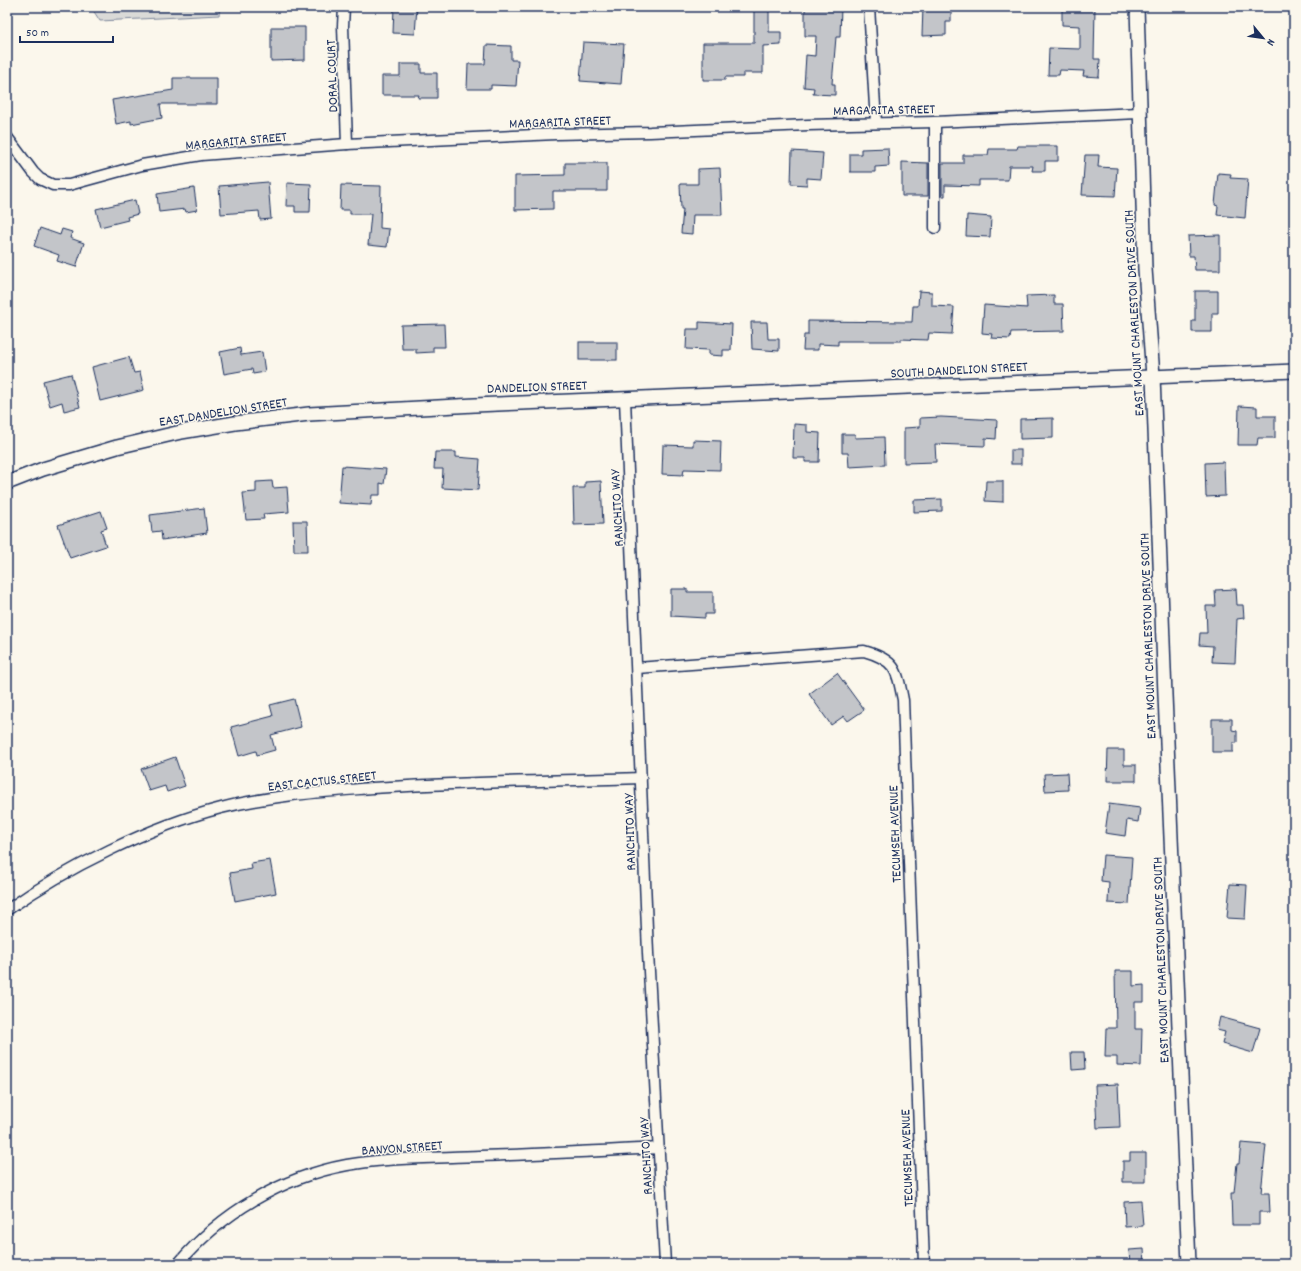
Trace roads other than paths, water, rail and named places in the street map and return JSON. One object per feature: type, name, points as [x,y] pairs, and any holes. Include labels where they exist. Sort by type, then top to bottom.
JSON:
[{"type":"street","name":"DORAL COURT","points":[[344,7],[343,26],[348,144]]},
{"type":"street","points":[[869,7],[876,123]]},
{"type":"street","name":"EAST MOUNT CHARLESTON DRIVE SOUTH","points":[[1137,7],[1145,269],[1153,376],[1165,702],[1189,1264]]},
{"type":"street","name":"MARGARITA STREET","points":[[7,137],[40,179],[53,185],[69,185],[142,165],[201,155],[348,144],[808,124],[935,122],[1140,113]]},
{"type":"street","points":[[935,122],[935,228]]},
{"type":"street","name":"SOUTH DANDELION STREET","points":[[625,399],[877,390],[1153,376],[1294,371]]},
{"type":"street","name":"DANDELION STREET","points":[[450,406],[625,399]]},
{"type":"street","name":"RANCHITO WAY","points":[[625,399],[648,953],[665,1264]]},
{"type":"street","name":"EAST DANDELION STREET","points":[[7,482],[43,469],[117,447],[197,429],[309,414],[450,406]]},
{"type":"street","name":"TECUMSEH AVENUE","points":[[637,668],[864,651],[881,656],[890,663],[898,676],[903,700],[924,1264]]},
{"type":"street","name":"EAST CACTUS STREET","points":[[7,910],[105,852],[187,818],[222,808],[296,794],[423,785],[641,778]]},
{"type":"street","name":"BANYON STREET","points":[[178,1264],[207,1234],[238,1209],[272,1190],[317,1172],[348,1165],[406,1160],[659,1148]]}]
